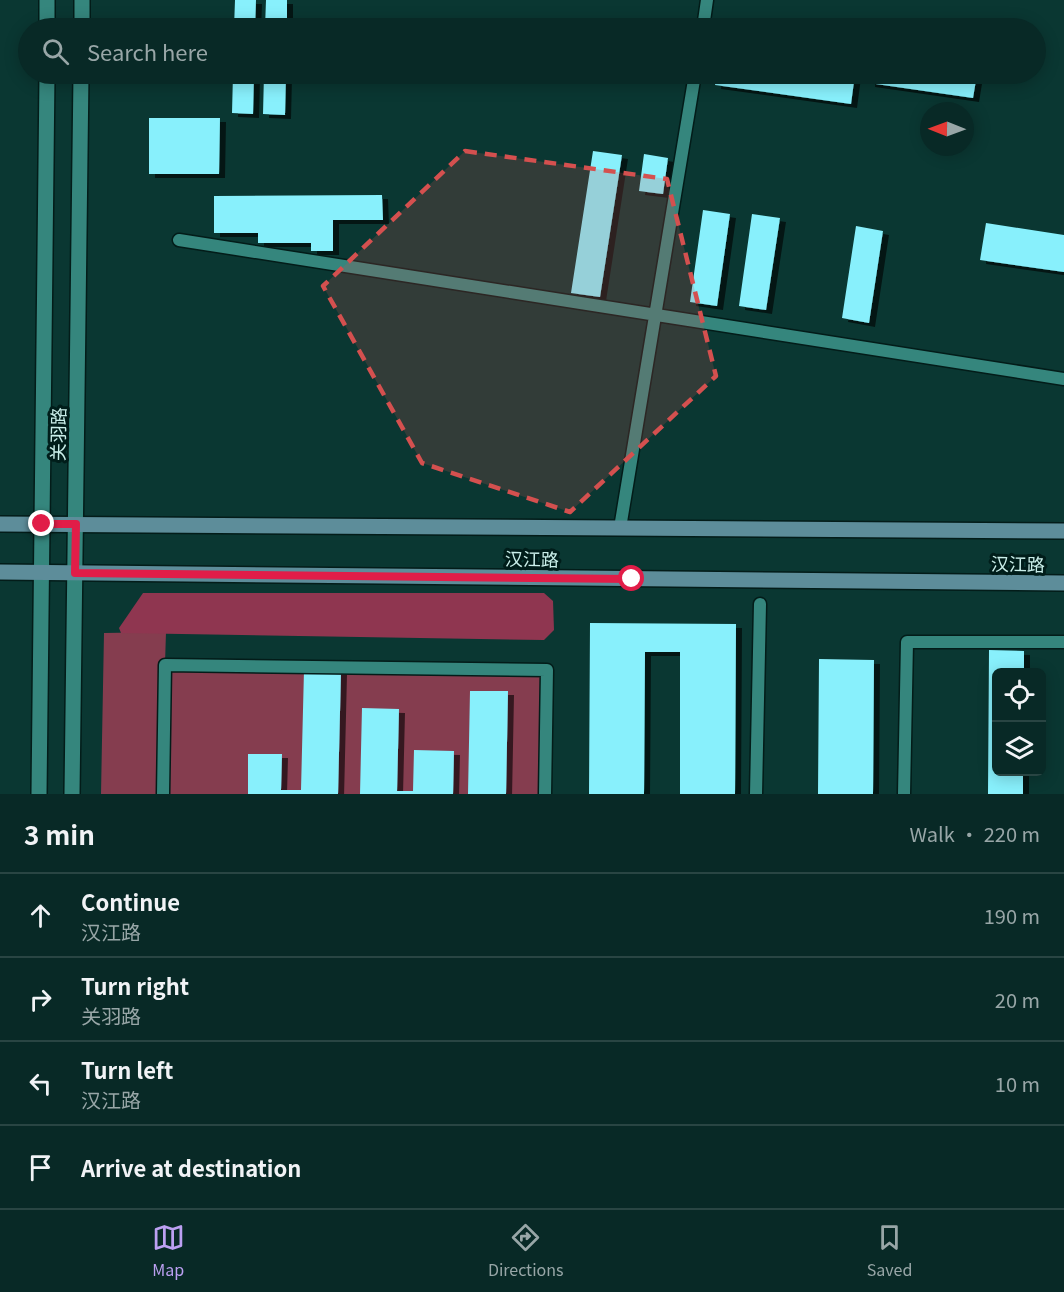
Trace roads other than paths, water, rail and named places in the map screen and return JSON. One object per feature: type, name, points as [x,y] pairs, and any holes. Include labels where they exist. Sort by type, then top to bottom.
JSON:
[{"type":"main road","name":"汉江路","points":[[0,524],[1064,531]]},
{"type":"main road","name":"汉江路","points":[[0,572],[1064,583]]},
{"type":"street","points":[[47,18],[48,0]]},
{"type":"street","points":[[82,0],[82,18]]},
{"type":"street","name":"关羽路","points":[[39,794],[47,84]]},
{"type":"street","name":"关羽路","points":[[72,794],[81,84]]},
{"type":"lane","points":[[704,18],[707,0]]},
{"type":"lane","points":[[620,528],[693,84]]},
{"type":"lane","points":[[179,240],[1064,380]]},
{"type":"lane","points":[[756,794],[760,604]]},
{"type":"lane","points":[[904,794],[907,642],[1064,642]]},
{"type":"lane","points":[[163,794],[165,665],[547,670],[545,794]]}]
